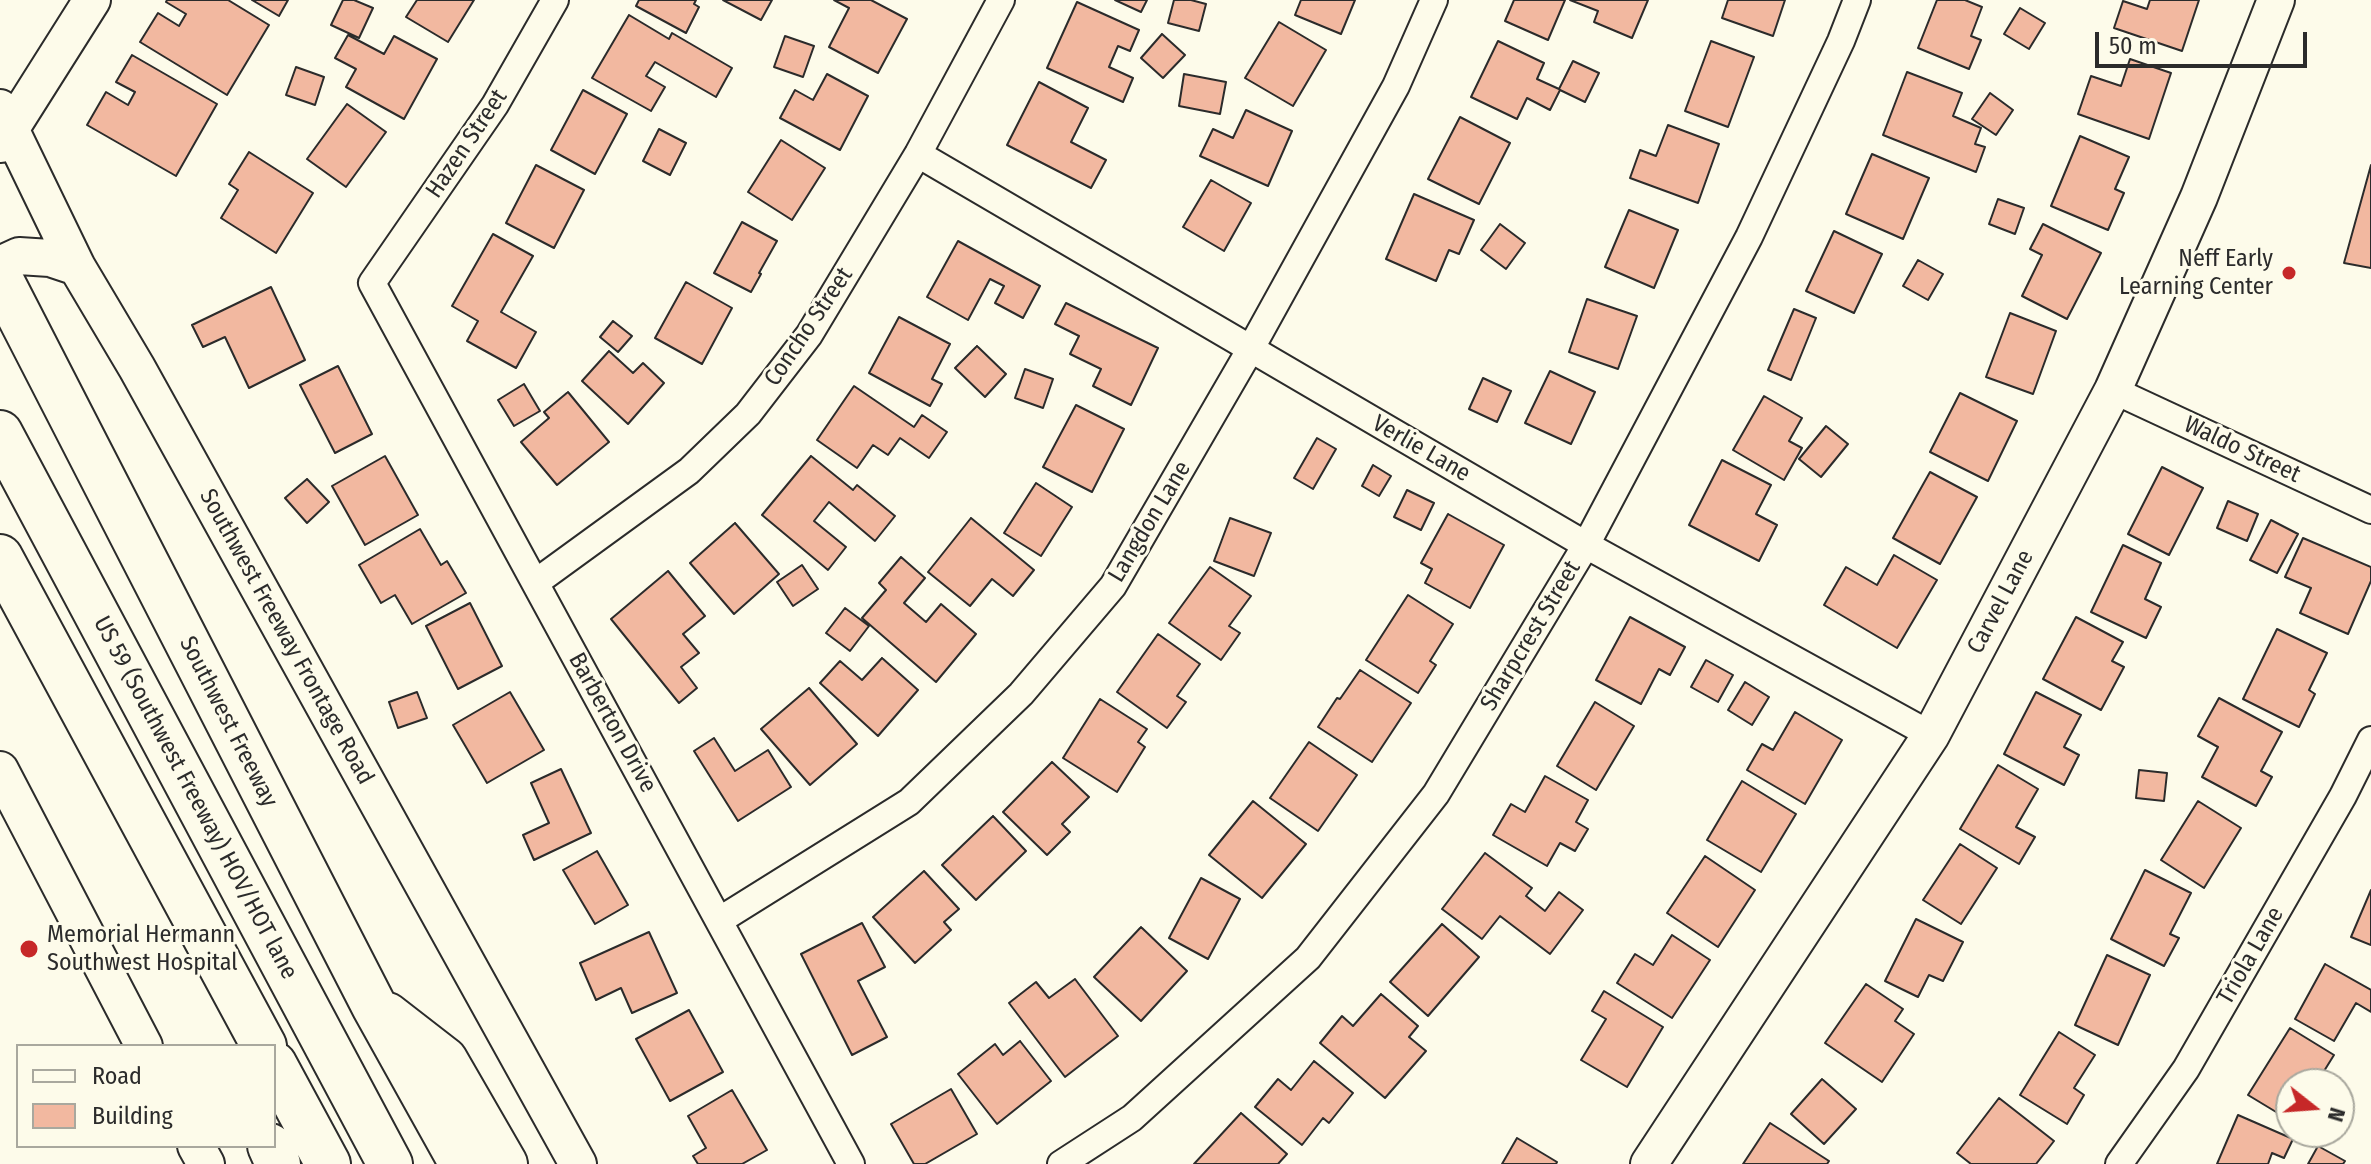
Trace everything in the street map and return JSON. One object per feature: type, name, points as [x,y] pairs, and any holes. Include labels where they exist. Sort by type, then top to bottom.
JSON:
[{"type":"highway","name":"Southwest Freeway","points":[[0,278],[374,1006],[462,1164]]},
{"type":"highway","name":"US 59 (Southwest Freeway) HOV/HOT lane","points":[[0,433],[390,1164]]},
{"type":"highway","points":[[0,557],[263,1044]]},
{"type":"highway","points":[[228,979],[229,1044]]},
{"type":"highway","points":[[374,1006],[445,1060],[505,1164]]},
{"type":"highway","points":[[276,1068],[328,1164]]},
{"type":"main road","points":[[4,128],[92,0]]},
{"type":"main road","name":"Carvel Lane","points":[[1649,1164],[1931,735],[2113,390],[2199,197],[2276,0]]},
{"type":"main road","name":"Southwest Freeway Frontage Road","points":[[4,128],[77,267],[137,368],[578,1164]]},
{"type":"main road","points":[[0,265],[19,256],[50,258],[77,267]]},
{"type":"main road","points":[[0,770],[143,1044]]},
{"type":"street","name":"Hazen Street","points":[[372,283],[495,105],[555,0]]},
{"type":"street","name":"Concho Street","points":[[535,583],[689,471],[748,414],[809,335],[918,154],[1001,0]]},
{"type":"street","name":"Langdon Lane","points":[[720,920],[909,802],[1021,694],[1113,586],[1250,350],[1396,86],[1434,0]]},
{"type":"street","name":"Sharpcrest Street","points":[[1061,1164],[1132,1118],[1308,958],[1436,794],[1586,545],[1749,237],[1841,41],[1857,0]]},
{"type":"street","name":"Verlie Lane","points":[[918,154],[1586,545],[1931,735]]},
{"type":"street","name":"Barberton Drive","points":[[372,283],[851,1164]]},
{"type":"street","name":"Waldo Street","points":[[2113,390],[2371,510]]},
{"type":"street","name":"Triola Lane","points":[[2119,1164],[2186,1069],[2343,796],[2371,740]]},
{"type":"building","points":[[167,0],[228,0],[269,25],[227,95],[140,42],[158,13],[179,26],[186,14]]},
{"type":"building","points":[[252,0],[288,0],[279,16]]},
{"type":"building","points":[[343,0],[354,0],[373,8],[359,38],[331,25]]},
{"type":"building","points":[[417,0],[474,0],[448,42],[406,17]]},
{"type":"building","points":[[639,0],[696,0],[694,4],[699,7],[686,33],[636,6]]},
{"type":"building","points":[[723,0],[772,0],[761,20]]},
{"type":"building","points":[[834,0],[871,0],[907,19],[878,73],[829,47],[849,8]]},
{"type":"building","points":[[1115,0],[1147,0],[1141,12]]},
{"type":"building","points":[[1174,0],[1206,4],[1199,31],[1168,23]]},
{"type":"building","points":[[1301,0],[1355,0],[1341,34],[1295,15]]},
{"type":"building","points":[[1514,0],[1565,0],[1548,40],[1505,21]]},
{"type":"building","points":[[1570,0],[1648,0],[1632,38],[1594,22],[1598,11]]},
{"type":"building","points":[[1728,0],[1785,0],[1773,36],[1722,18]]},
{"type":"building","points":[[1937,0],[1965,0],[1982,7],[1971,36],[1981,40],[1969,69],[1918,48]]},
{"type":"building","points":[[2150,0],[2199,0],[2182,51],[2114,28],[2123,1],[2147,9]]},
{"type":"building","points":[[1077,2],[1139,30],[1130,51],[1118,46],[1109,67],[1133,78],[1123,102],[1047,68]]},
{"type":"building","points":[[2020,8],[2045,23],[2029,49],[2004,34]]},
{"type":"building","points":[[629,15],[669,39],[672,33],[732,68],[716,97],[655,62],[646,76],[665,87],[651,111],[592,78]]},
{"type":"building","points":[[1279,22],[1326,50],[1293,106],[1245,78]]},
{"type":"building","points":[[1162,34],[1185,55],[1163,78],[1141,58]]},
{"type":"building","points":[[348,35],[384,54],[394,36],[437,59],[404,119],[346,87],[356,69],[335,58]]},
{"type":"building","points":[[785,36],[814,46],[803,77],[774,67]]},
{"type":"building","points":[[1498,41],[1544,63],[1537,79],[1559,89],[1573,61],[1599,73],[1585,102],[1560,90],[1550,110],[1527,98],[1517,119],[1471,97]]},
{"type":"building","points":[[1711,41],[1754,57],[1728,127],[1685,111]]},
{"type":"building","points":[[132,55],[217,104],[176,176],[87,125],[106,92],[128,105],[135,92],[116,82]]},
{"type":"building","points":[[2130,59],[2171,73],[2149,139],[2078,114],[2091,76],[2121,86]]},
{"type":"building","points":[[296,67],[324,77],[315,105],[286,95]]},
{"type":"building","points":[[1907,72],[1962,93],[1953,116],[1981,128],[1975,144],[1985,147],[1976,172],[1883,135]]},
{"type":"building","points":[[827,74],[868,96],[840,150],[780,118],[795,90],[813,100]]},
{"type":"building","points":[[1184,74],[1226,82],[1220,114],[1179,106]]},
{"type":"building","points":[[1039,82],[1088,108],[1071,142],[1106,160],[1091,188],[1007,145]]},
{"type":"building","points":[[583,90],[627,114],[595,174],[551,150]]},
{"type":"building","points":[[1990,93],[2013,110],[1996,135],[1972,119]]},
{"type":"building","points":[[347,104],[386,132],[346,187],[307,159]]},
{"type":"building","points":[[1246,110],[1292,131],[1268,186],[1200,156],[1213,129],[1233,138]]},
{"type":"building","points":[[1460,117],[1510,143],[1479,204],[1428,179]]},
{"type":"building","points":[[1668,125],[1719,144],[1698,203],[1630,178],[1640,150],[1656,156]]},
{"type":"building","points":[[659,129],[686,143],[670,175],[643,161]]},
{"type":"building","points":[[2080,136],[2129,157],[2115,189],[2124,193],[2108,230],[2051,206]]},
{"type":"building","points":[[781,140],[825,168],[792,220],[748,192]]},
{"type":"building","points":[[249,152],[313,193],[276,253],[221,218],[238,190],[229,184]]},
{"type":"building","points":[[1872,154],[1929,178],[1903,239],[1846,214]]},
{"type":"building","points":[[536,165],[584,190],[554,248],[506,223]]},
{"type":"building","points":[[2371,165],[2371,268],[2344,263]]},
{"type":"building","points":[[1211,180],[1251,203],[1224,251],[1183,227]]},
{"type":"building","points":[[1414,194],[1474,220],[1459,254],[1449,250],[1436,281],[1386,259]]},
{"type":"building","points":[[1998,199],[2024,208],[2015,234],[1989,224]]},
{"type":"building","points":[[1629,210],[1678,230],[1654,288],[1605,267]]},
{"type":"building","points":[[742,222],[777,241],[751,292],[714,273]]},
{"type":"building","points":[[1500,224],[1525,243],[1506,269],[1481,250]]},
{"type":"building","points":[[2043,224],[2101,253],[2067,319],[2022,296],[2042,255],[2030,249]]},
{"type":"building","points":[[1834,231],[1882,254],[1854,313],[1806,291]]},
{"type":"building","points":[[493,234],[533,256],[501,312],[536,332],[516,368],[467,341],[478,321],[452,306]]},
{"type":"building","points":[[958,241],[1040,286],[1023,318],[995,303],[1004,286],[990,279],[968,320],[927,297]]},
{"type":"building","points":[[1918,260],[1943,274],[1928,300],[1903,286]]},
{"type":"building","points":[[686,282],[732,308],[702,364],[655,338]]},
{"type":"building","points":[[271,287],[305,360],[249,388],[225,337],[203,347],[192,325]]},
{"type":"building","points":[[1587,299],[1637,316],[1618,369],[1569,352]]},
{"type":"building","points":[[1066,303],[1158,348],[1131,405],[1093,386],[1101,369],[1070,354],[1079,336],[1055,324]]},
{"type":"building","points":[[1794,309],[1816,318],[1791,380],[1768,370]]},
{"type":"building","points":[[2010,313],[2056,331],[2033,394],[1986,377]]},
{"type":"building","points":[[899,317],[950,344],[932,379],[942,384],[930,406],[869,373]]},
{"type":"building","points":[[613,321],[632,336],[618,352],[600,337]]},
{"type":"building","points":[[977,346],[1006,374],[985,397],[955,368]]},
{"type":"building","points":[[609,351],[633,373],[643,363],[664,383],[628,424],[582,381]]},
{"type":"building","points":[[338,366],[372,434],[335,453],[300,385]]},
{"type":"building","points":[[1025,369],[1053,379],[1043,408],[1015,398]]},
{"type":"building","points":[[1550,371],[1595,392],[1571,444],[1525,423]]},
{"type":"building","points":[[1483,378],[1511,391],[1497,422],[1469,409]]},
{"type":"building","points":[[524,384],[540,411],[514,426],[498,400]]},
{"type":"building","points":[[854,386],[914,427],[922,415],[947,432],[929,458],[900,438],[888,455],[873,445],[857,468],[817,440]]},
{"type":"building","points":[[568,392],[609,442],[557,485],[521,442],[549,418],[544,412]]},
{"type":"building","points":[[1960,393],[2017,421],[1988,481],[1930,452]]},
{"type":"building","points":[[1764,396],[1802,418],[1789,441],[1802,448],[1784,480],[1733,450]]},
{"type":"building","points":[[1076,405],[1124,429],[1092,492],[1043,467]]},
{"type":"building","points":[[1826,426],[1848,444],[1821,477],[1799,459]]},
{"type":"building","points":[[1317,438],[1336,449],[1313,489],[1294,478]]},
{"type":"building","points":[[385,456],[418,515],[365,545],[332,486]]},
{"type":"building","points":[[811,456],[853,490],[857,485],[895,516],[875,541],[829,502],[814,521],[846,547],[828,570],[762,515]]},
{"type":"building","points":[[1722,460],[1771,485],[1756,514],[1777,525],[1759,561],[1689,525]]},
{"type":"building","points":[[1373,465],[1391,476],[1379,496],[1362,486]]},
{"type":"building","points":[[2162,467],[2203,488],[2169,555],[2128,534]]},
{"type":"building","points":[[1930,472],[1977,497],[1940,564],[1893,538]]},
{"type":"building","points":[[307,479],[329,502],[307,523],[285,498]]},
{"type":"building","points":[[1036,483],[1072,507],[1041,556],[1004,533]]},
{"type":"building","points":[[1407,490],[1434,503],[1421,530],[1394,517]]},
{"type":"building","points":[[2228,501],[2258,514],[2247,541],[2217,528]]},
{"type":"building","points":[[1448,514],[1504,545],[1470,608],[1425,583],[1432,569],[1421,563]]},
{"type":"building","points":[[971,518],[1034,570],[1013,596],[992,579],[970,606],[928,572]]},
{"type":"building","points":[[1230,518],[1271,533],[1254,576],[1214,561]]},
{"type":"building","points":[[2271,520],[2298,534],[2277,573],[2250,560]]},
{"type":"building","points":[[735,523],[779,574],[734,614],[690,563]]},
{"type":"building","points":[[420,529],[441,565],[447,561],[466,593],[412,624],[395,595],[381,603],[359,565]]},
{"type":"building","points":[[2303,538],[2371,567],[2371,581],[2348,634],[2300,613],[2311,588],[2285,577]]},
{"type":"building","points":[[2123,545],[2161,563],[2145,599],[2161,607],[2146,638],[2091,612]]},
{"type":"building","points":[[1894,555],[1937,580],[1897,648],[1824,605],[1846,567],[1877,585]]},
{"type":"building","points":[[901,557],[925,578],[904,603],[926,622],[941,604],[976,634],[936,682],[862,618],[886,590],[879,583]]},
{"type":"building","points":[[802,565],[818,589],[793,606],[777,582]]},
{"type":"building","points":[[1210,567],[1251,596],[1229,626],[1240,633],[1221,660],[1169,623]]},
{"type":"building","points":[[668,571],[705,616],[683,634],[699,653],[681,667],[697,688],[679,703],[611,619]]},
{"type":"building","points":[[1408,595],[1453,624],[1430,661],[1436,665],[1418,693],[1366,660]]},
{"type":"building","points":[[470,603],[502,666],[458,689],[426,626]]},
{"type":"building","points":[[845,608],[869,626],[850,651],[826,633]]},
{"type":"building","points":[[1630,617],[1685,647],[1670,675],[1659,669],[1641,704],[1596,680]]},
{"type":"building","points":[[2076,617],[2123,642],[2112,661],[2124,667],[2101,710],[2043,679]]},
{"type":"building","points":[[2277,629],[2327,653],[2309,690],[2315,694],[2299,727],[2243,699]]},
{"type":"building","points":[[1158,634],[1200,664],[1177,696],[1186,702],[1167,728],[1117,692]]},
{"type":"building","points":[[882,658],[918,690],[878,736],[820,683],[840,661],[862,680]]},
{"type":"building","points":[[1706,660],[1733,675],[1718,702],[1691,687]]},
{"type":"building","points":[[1360,670],[1411,703],[1372,762],[1318,727]]},
{"type":"building","points":[[1745,682],[1769,697],[1752,725],[1728,710]]},
{"type":"building","points":[[809,688],[857,744],[810,785],[761,729]]},
{"type":"building","points":[[417,692],[427,718],[398,728],[389,702]]},
{"type":"building","points":[[510,692],[544,750],[487,783],[453,725]]},
{"type":"building","points":[[2036,692],[2081,715],[2064,747],[2079,755],[2064,785],[2004,754]]},
{"type":"building","points":[[2219,698],[2282,732],[2261,771],[2272,777],[2256,806],[2202,777],[2218,747],[2198,736]]},
{"type":"building","points":[[1100,699],[1147,729],[1138,742],[1145,747],[1117,792],[1063,758]]},
{"type":"building","points":[[1595,702],[1634,726],[1596,790],[1557,766]]},
{"type":"building","points":[[1795,712],[1842,740],[1805,804],[1747,770],[1762,744],[1773,750]]},
{"type":"building","points":[[714,738],[735,771],[768,750],[791,787],[738,821],[694,751]]},
{"type":"building","points":[[1309,742],[1357,775],[1318,831],[1270,798]]},
{"type":"building","points":[[1052,762],[1089,797],[1062,824],[1070,832],[1047,855],[1003,812]]},
{"type":"building","points":[[1998,765],[2038,789],[2016,827],[2035,837],[2019,864],[1960,829]]},
{"type":"building","points":[[561,769],[591,833],[534,860],[523,835],[549,823],[531,783]]},
{"type":"building","points":[[2139,770],[2167,773],[2164,801],[2136,798]]},
{"type":"building","points":[[1545,776],[1588,800],[1576,822],[1588,829],[1575,851],[1560,843],[1547,866],[1493,835],[1511,804],[1525,812]]},
{"type":"building","points":[[1742,781],[1796,814],[1761,872],[1707,840]]},
{"type":"building","points":[[1253,801],[1306,844],[1262,898],[1209,855]]},
{"type":"building","points":[[2198,801],[2241,828],[2204,888],[2161,860]]},
{"type":"building","points":[[993,816],[1026,851],[976,900],[942,865]]},
{"type":"building","points":[[1960,844],[1997,868],[1961,924],[1923,900]]},
{"type":"building","points":[[597,851],[628,905],[595,924],[563,870]]},
{"type":"building","points":[[1485,853],[1532,888],[1526,896],[1545,911],[1559,892],[1583,910],[1550,954],[1500,916],[1482,939],[1442,909]]},
{"type":"building","points":[[1705,856],[1755,890],[1718,947],[1667,913]]},
{"type":"building","points":[[2145,870],[2191,893],[2170,934],[2179,938],[2164,966],[2111,939]]},
{"type":"building","points":[[924,871],[959,909],[944,922],[951,930],[915,963],[873,917]]},
{"type":"building","points":[[1201,878],[1240,899],[1208,959],[1169,938]]},
{"type":"building","points":[[2371,890],[2371,945],[2351,937]]},
{"type":"building","points":[[1916,919],[1963,942],[1943,981],[1929,975],[1918,997],[1885,981]]},
{"type":"building","points":[[862,923],[885,967],[858,981],[887,1037],[852,1055],[801,954]]},
{"type":"building","points":[[1442,924],[1479,957],[1428,1016],[1390,982]]},
{"type":"building","points":[[1141,927],[1187,971],[1141,1021],[1094,977]]},
{"type":"building","points":[[649,932],[677,993],[632,1013],[621,988],[596,1000],[580,963]]},
{"type":"building","points":[[1672,935],[1710,960],[1672,1018],[1617,983],[1635,954],[1653,965]]},
{"type":"building","points":[[2107,955],[2150,975],[2118,1045],[2075,1025]]},
{"type":"building","points":[[2325,964],[2371,990],[2371,1012],[2356,1003],[2334,1041],[2295,1019]]},
{"type":"building","points":[[1075,979],[1118,1036],[1065,1077],[1009,1003],[1036,982],[1049,998]]},
{"type":"building","points":[[1866,984],[1903,1009],[1895,1021],[1914,1034],[1882,1082],[1825,1043]]},
{"type":"building","points":[[1604,991],[1663,1027],[1627,1087],[1581,1060],[1606,1019],[1592,1011]]},
{"type":"building","points":[[1381,994],[1418,1026],[1409,1037],[1426,1051],[1385,1098],[1320,1043],[1342,1016],[1353,1026]]},
{"type":"building","points":[[689,1010],[723,1072],[670,1101],[636,1039]]},
{"type":"building","points":[[2290,1028],[2334,1055],[2326,1068],[2275,1068],[2275,1111],[2248,1095]]},
{"type":"building","points":[[2059,1032],[2095,1055],[2074,1088],[2084,1095],[2067,1124],[2020,1095]]},
{"type":"building","points":[[1020,1041],[1051,1081],[997,1124],[958,1074],[995,1044],[1003,1055]]},
{"type":"building","points":[[1314,1061],[1353,1093],[1329,1123],[1323,1118],[1302,1145],[1255,1107],[1278,1079],[1291,1090]]},
{"type":"building","points":[[1822,1079],[1856,1109],[1824,1144],[1791,1114]]},
{"type":"building","points":[[951,1089],[977,1134],[925,1164],[914,1164],[891,1124]]},
{"type":"building","points":[[732,1090],[767,1150],[742,1164],[698,1164],[693,1156],[706,1148],[688,1116]]},
{"type":"building","points":[[1999,1098],[2054,1141],[2036,1164],[1971,1164],[1957,1153]]},
{"type":"building","points":[[1241,1113],[1287,1154],[1278,1164],[1194,1164]]},
{"type":"building","points":[[2238,1115],[2275,1131],[2275,1148],[2289,1148],[2284,1158],[2272,1153],[2268,1164],[2217,1164]]},
{"type":"building","points":[[1770,1123],[1829,1161],[1827,1164],[1743,1164]]},
{"type":"building","points":[[1517,1138],[1557,1162],[1556,1164],[1502,1164]]},
{"type":"building","points":[[2317,1148],[2345,1161],[2343,1164],[2308,1164]]},
{"type":"place","name":"Neff Early Learning Center","points":[[2289,273]]},
{"type":"place","name":"Memorial Hermann Southwest Hospital","points":[[29,949]]}]
